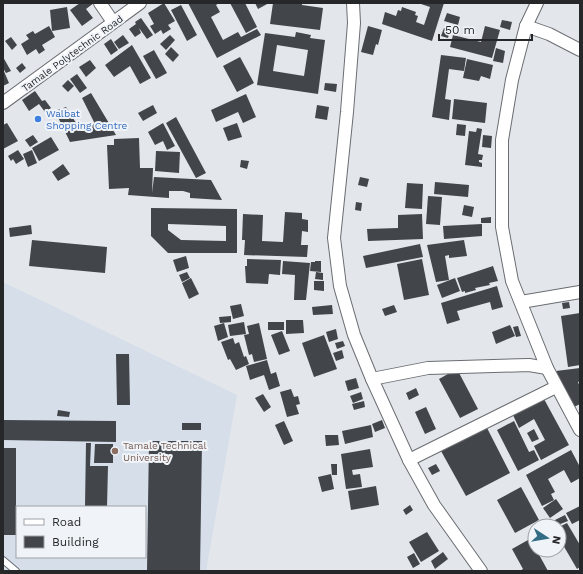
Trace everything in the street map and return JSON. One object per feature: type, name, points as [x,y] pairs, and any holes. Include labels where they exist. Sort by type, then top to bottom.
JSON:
[{"type":"street","points":[[100,3],[113,22]]},
{"type":"street","name":"Tamale Polytechnic Road","points":[[3,103],[140,3]]},
{"type":"street","points":[[353,3],[354,23],[347,112],[334,238],[340,286],[354,335],[372,379],[410,460],[434,505],[481,571]]},
{"type":"street","points":[[537,3],[526,26],[512,80],[502,140],[502,227],[512,281],[547,368],[580,430]]},
{"type":"street","points":[[526,26],[548,34],[580,50]]},
{"type":"street","points":[[521,302],[580,292]]},
{"type":"street","points":[[372,379],[428,368],[529,365],[547,368]]},
{"type":"street","points":[[410,460],[556,387]]},
{"type":"lane","points":[[3,560],[16,571]]},
{"type":"shaded area","name":"Tamale Technical University","points":[[3,282],[237,395],[206,571],[3,571]]},
{"type":"building","points":[[80,3],[94,3],[86,9],[93,18],[82,26],[70,10]]},
{"type":"building","points":[[164,3],[175,21],[168,25],[171,29],[163,34],[161,30],[155,34],[150,26],[154,24],[148,13]]},
{"type":"building","points":[[188,3],[219,3],[216,5],[220,12],[211,17],[223,40],[238,32],[241,37],[257,29],[261,35],[217,58]]},
{"type":"building","points":[[230,3],[245,3],[257,27],[246,33]]},
{"type":"building","points":[[255,3],[269,3],[258,9]]},
{"type":"building","points":[[273,3],[302,3],[302,5],[323,8],[320,30],[270,24]]},
{"type":"building","points":[[418,3],[444,3],[432,41],[382,24],[385,12],[396,16],[398,10],[401,11],[402,7],[416,12],[415,15],[418,16],[416,22],[424,25],[430,7]]},
{"type":"building","points":[[181,5],[197,35],[187,41],[171,10]]},
{"type":"building","points":[[67,7],[70,28],[52,31],[50,10]]},
{"type":"building","points":[[447,13],[460,17],[458,25],[444,21]]},
{"type":"building","points":[[141,18],[153,35],[147,39],[139,28],[141,33],[135,37],[129,29]]},
{"type":"building","points":[[502,20],[512,22],[510,30],[500,27]]},
{"type":"building","points":[[49,26],[55,37],[42,45],[45,50],[39,54],[36,49],[27,55],[21,44],[29,39],[26,35],[33,31],[35,34]]},
{"type":"building","points":[[368,26],[382,30],[378,45],[376,44],[373,55],[361,52]]},
{"type":"building","points":[[485,26],[500,30],[492,58],[450,47],[453,35],[481,42]]},
{"type":"building","points":[[444,28],[450,30],[448,38],[441,36]]},
{"type":"building","points":[[296,32],[311,35],[310,38],[325,40],[318,94],[257,85],[265,33],[295,37]],"holes":[[[277,45],[308,50],[304,76],[273,71]]]},
{"type":"building","points":[[123,35],[129,43],[119,49],[114,42]]},
{"type":"building","points":[[170,35],[175,40],[166,50],[160,44]]},
{"type":"building","points":[[11,37],[17,45],[12,50],[5,41]]},
{"type":"building","points":[[111,39],[118,50],[111,55],[104,44]]},
{"type":"building","points":[[132,45],[151,78],[140,84],[130,66],[114,77],[105,65]]},
{"type":"building","points":[[171,47],[179,55],[173,62],[165,54]]},
{"type":"building","points":[[496,48],[505,51],[503,63],[493,61]]},
{"type":"building","points":[[154,50],[167,73],[156,79],[143,56]]},
{"type":"building","points":[[441,55],[466,58],[464,71],[449,69],[445,99],[451,100],[449,120],[432,117]]},
{"type":"building","points":[[3,57],[11,71],[6,73],[3,68]]},
{"type":"building","points":[[240,57],[254,83],[237,92],[223,66]]},
{"type":"building","points":[[467,59],[493,65],[490,79],[481,76],[479,81],[463,78]]},
{"type":"building","points":[[90,60],[96,68],[86,77],[79,67]]},
{"type":"building","points":[[22,63],[26,68],[20,73],[16,68]]},
{"type":"building","points":[[3,69],[9,83],[3,86]]},
{"type":"building","points":[[77,74],[87,88],[80,93],[70,79]]},
{"type":"building","points":[[68,80],[74,86],[68,92],[62,86]]},
{"type":"building","points":[[325,83],[337,84],[336,92],[324,90]]},
{"type":"building","points":[[35,91],[42,101],[45,100],[51,108],[45,112],[39,104],[29,111],[22,100]]},
{"type":"building","points":[[91,93],[116,135],[70,142],[55,111],[66,107],[78,126],[95,124],[82,98]]},
{"type":"building","points":[[246,94],[256,117],[243,123],[238,112],[216,122],[211,110]]},
{"type":"building","points":[[454,99],[487,103],[485,123],[452,119]]},
{"type":"building","points":[[153,105],[157,113],[143,121],[138,113]]},
{"type":"building","points":[[317,105],[329,107],[327,120],[315,118]]},
{"type":"building","points":[[176,117],[206,173],[196,178],[166,123]]},
{"type":"building","points":[[7,123],[18,141],[3,149],[3,125]]},
{"type":"building","points":[[163,123],[175,146],[167,150],[163,141],[155,145],[148,132]]},
{"type":"building","points":[[237,123],[242,137],[228,141],[223,128]]},
{"type":"building","points":[[457,124],[466,125],[465,136],[456,135]]},
{"type":"building","points":[[477,128],[482,129],[478,154],[483,155],[482,160],[479,160],[479,162],[482,163],[482,167],[465,165],[469,131],[476,132]]},
{"type":"building","points":[[33,135],[38,142],[30,147],[25,140]]},
{"type":"building","points":[[483,135],[492,136],[491,148],[482,147]]},
{"type":"building","points":[[51,137],[59,150],[39,161],[32,148]]},
{"type":"building","points":[[139,138],[140,168],[153,168],[152,193],[154,177],[211,180],[222,200],[190,198],[190,193],[183,191],[169,191],[169,198],[128,195],[129,188],[109,189],[107,145],[114,145],[114,139]]},
{"type":"building","points":[[18,150],[24,159],[16,164],[13,159],[11,161],[8,156]]},
{"type":"building","points":[[32,150],[37,163],[28,167],[23,154]]},
{"type":"building","points":[[156,151],[180,152],[179,173],[155,171]]},
{"type":"building","points":[[241,160],[249,161],[247,169],[240,167]]},
{"type":"building","points":[[63,164],[70,174],[58,181],[52,172]]},
{"type":"building","points":[[360,177],[369,179],[367,187],[358,185]]},
{"type":"building","points":[[435,182],[469,185],[468,197],[434,194]]},
{"type":"building","points":[[407,183],[423,184],[422,209],[405,208]]},
{"type":"building","points":[[428,196],[442,197],[440,225],[426,224]]},
{"type":"building","points":[[356,202],[362,203],[361,211],[355,210]]},
{"type":"building","points":[[464,205],[474,207],[472,217],[462,215]]},
{"type":"building","points":[[151,208],[237,209],[237,253],[168,253],[151,236]],"holes":[[[168,224],[226,226],[226,241],[181,240],[168,230]]]},
{"type":"building","points":[[285,212],[302,213],[302,219],[308,220],[308,232],[302,231],[301,245],[308,245],[307,257],[244,255],[245,240],[242,240],[243,214],[263,215],[262,241],[283,242]]},
{"type":"building","points":[[422,214],[423,239],[368,241],[367,229],[398,228],[398,215]]},
{"type":"building","points":[[491,217],[491,223],[481,223],[481,218]]},
{"type":"building","points":[[482,224],[482,236],[444,239],[443,226]]},
{"type":"building","points":[[31,225],[32,234],[10,237],[9,228]]},
{"type":"building","points":[[32,240],[107,247],[105,273],[29,266]]},
{"type":"building","points":[[464,240],[467,256],[449,258],[449,255],[445,256],[449,280],[436,282],[427,245]]},
{"type":"building","points":[[420,244],[423,257],[366,268],[363,256]]},
{"type":"building","points":[[186,256],[189,268],[177,272],[173,260]]},
{"type":"building","points":[[247,259],[281,260],[280,275],[269,274],[268,284],[246,283],[245,266],[247,266]]},
{"type":"building","points":[[422,259],[429,295],[404,300],[397,264]]},
{"type":"building","points":[[283,261],[310,263],[306,300],[294,300],[295,275],[282,274]]},
{"type":"building","points":[[321,261],[321,272],[310,271],[311,262]]},
{"type":"building","points":[[493,266],[498,281],[489,283],[490,285],[475,288],[476,290],[465,293],[465,291],[462,292],[457,278]]},
{"type":"building","points":[[187,272],[190,278],[182,282],[179,275]]},
{"type":"building","points":[[316,272],[323,273],[323,280],[315,279]]},
{"type":"building","points":[[191,278],[199,294],[189,299],[182,283]]},
{"type":"building","points":[[455,278],[460,291],[442,298],[437,285]]},
{"type":"building","points":[[314,281],[324,281],[324,291],[314,290]]},
{"type":"building","points":[[497,286],[503,307],[492,310],[490,302],[457,311],[460,320],[447,324],[441,303]]},
{"type":"building","points":[[569,302],[570,308],[563,309],[562,303]]},
{"type":"building","points":[[241,304],[244,316],[233,319],[230,306]]},
{"type":"building","points":[[332,305],[333,314],[313,315],[312,307]]},
{"type":"building","points":[[394,305],[397,312],[385,316],[382,309]]},
{"type":"building","points":[[580,313],[580,365],[568,367],[561,316]]},
{"type":"building","points":[[231,316],[231,322],[220,323],[219,317]]},
{"type":"building","points":[[286,320],[303,320],[304,333],[286,334]]},
{"type":"building","points":[[244,322],[246,334],[230,336],[228,325]]},
{"type":"building","points":[[268,322],[284,322],[284,330],[268,330]]},
{"type":"building","points":[[224,323],[228,337],[218,341],[214,326]]},
{"type":"building","points":[[259,323],[267,359],[254,362],[252,354],[249,355],[244,335],[249,334],[247,326]]},
{"type":"building","points":[[510,325],[515,336],[496,344],[492,332]]},
{"type":"building","points":[[518,326],[521,336],[516,337],[513,327]]},
{"type":"building","points":[[336,329],[338,339],[329,342],[326,332]]},
{"type":"building","points":[[282,331],[290,351],[279,355],[271,335]]},
{"type":"building","points":[[324,335],[337,369],[314,377],[302,343]]},
{"type":"building","points":[[233,338],[235,344],[239,342],[244,357],[246,356],[249,364],[236,370],[230,359],[228,360],[221,342]]},
{"type":"building","points":[[343,341],[345,346],[337,349],[335,343]]},
{"type":"building","points":[[342,350],[344,358],[336,361],[333,353]]},
{"type":"building","points":[[116,354],[129,354],[130,405],[117,405]]},
{"type":"building","points":[[267,360],[271,374],[276,372],[280,386],[269,390],[264,375],[250,380],[246,366]]},
{"type":"building","points":[[580,368],[580,381],[578,382],[580,387],[580,404],[574,407],[556,371]]},
{"type":"building","points":[[457,369],[478,409],[460,418],[439,379]]},
{"type":"building","points":[[356,378],[359,388],[348,391],[345,381]]},
{"type":"building","points":[[416,388],[419,395],[409,400],[406,393]]},
{"type":"building","points":[[291,389],[294,397],[298,396],[300,404],[296,405],[299,414],[287,417],[280,392]]},
{"type":"building","points":[[361,392],[363,399],[353,403],[350,396]]},
{"type":"building","points":[[263,394],[271,407],[264,412],[255,398]]},
{"type":"building","points":[[544,399],[569,445],[541,460],[534,446],[545,440],[534,419],[519,428],[513,415]]},
{"type":"building","points":[[364,401],[365,407],[354,410],[352,404]]},
{"type":"building","points":[[426,407],[436,429],[425,434],[415,412]]},
{"type":"building","points":[[58,410],[70,412],[69,417],[57,416]]},
{"type":"building","points":[[3,420],[116,421],[116,442],[3,440]]},
{"type":"building","points":[[382,420],[385,428],[375,432],[372,424]]},
{"type":"building","points":[[284,421],[293,441],[284,445],[275,425]]},
{"type":"building","points":[[514,421],[529,452],[534,450],[539,460],[518,471],[497,430]]},
{"type":"building","points":[[182,423],[201,423],[201,430],[182,430]]},
{"type":"building","points":[[371,425],[373,437],[345,444],[342,431]]},
{"type":"building","points":[[486,426],[510,473],[466,496],[441,451]]},
{"type":"building","points":[[534,429],[539,439],[532,442],[527,433]]},
{"type":"building","points":[[325,435],[338,435],[339,445],[326,446]]},
{"type":"building","points":[[149,441],[202,441],[200,571],[147,571]]},
{"type":"building","points":[[86,443],[91,443],[90,466],[108,466],[107,506],[85,506]]},
{"type":"building","points":[[95,444],[113,444],[113,463],[94,463]]},
{"type":"building","points":[[3,448],[16,448],[16,535],[3,535]]},
{"type":"building","points":[[370,449],[373,467],[352,470],[353,475],[360,474],[362,487],[346,489],[341,454]]},
{"type":"building","points":[[571,450],[580,467],[580,478],[571,483],[564,470],[548,479],[555,492],[551,494],[554,500],[542,506],[526,475]]},
{"type":"building","points":[[331,464],[337,464],[337,475],[332,475]]},
{"type":"building","points":[[436,464],[440,471],[432,475],[428,468]]},
{"type":"building","points":[[331,474],[334,489],[322,492],[318,477]]},
{"type":"building","points":[[376,486],[379,505],[351,510],[348,491]]},
{"type":"building","points":[[521,487],[538,518],[527,518],[527,526],[515,533],[497,500]]},
{"type":"building","points":[[556,499],[563,509],[550,518],[543,508]]},
{"type":"building","points":[[410,505],[413,510],[406,515],[403,510]]},
{"type":"building","points":[[580,506],[580,520],[572,524],[566,513]]},
{"type":"building","points":[[565,515],[566,518],[559,518]]},
{"type":"building","points":[[567,523],[580,545],[580,567],[577,569],[567,552]]},
{"type":"building","points":[[427,532],[439,551],[421,562],[409,542]]},
{"type":"building","points":[[527,541],[527,558],[541,558],[548,571],[520,571],[523,569],[512,549]]},
{"type":"building","points":[[443,552],[448,559],[435,569],[431,561]]},
{"type":"building","points":[[414,553],[420,564],[413,568],[407,557]]},
{"type":"place","name":"Walbat Shopping Centre","points":[[38,119]]},
{"type":"place","name":"Tamale Technical University","points":[[115,451]]}]
